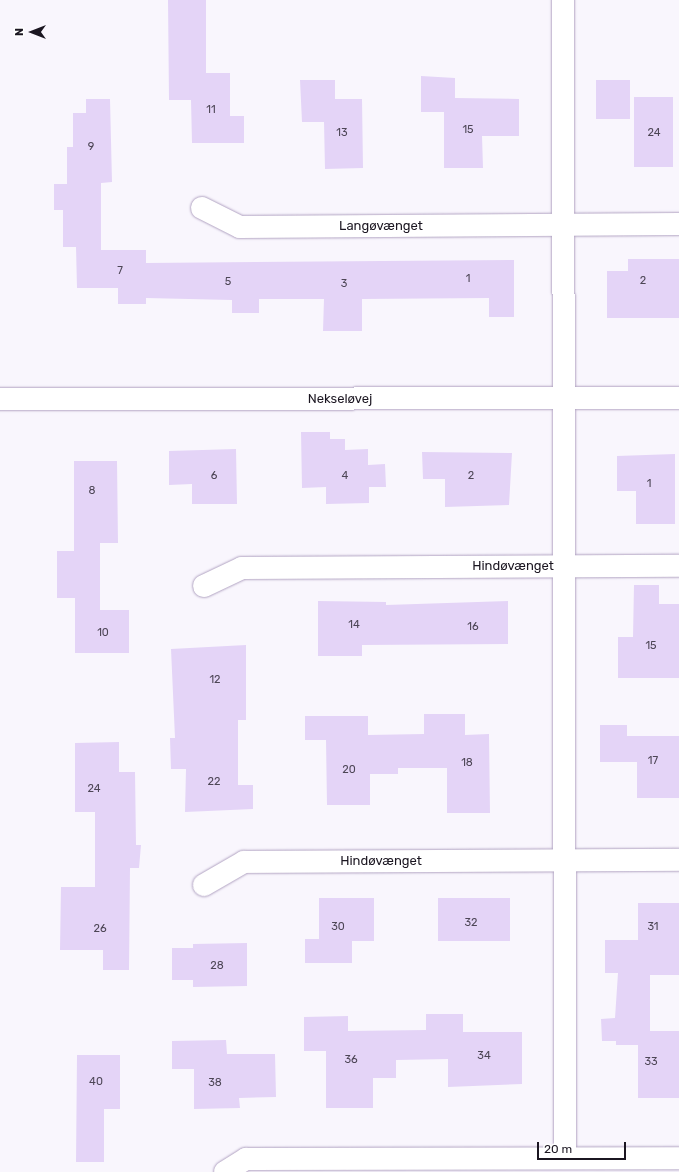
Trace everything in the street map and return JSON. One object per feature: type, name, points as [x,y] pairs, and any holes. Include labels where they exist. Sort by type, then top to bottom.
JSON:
[{"type":"street","points":[[563,0],[566,399]]},
{"type":"street","name":"Langøvænget","points":[[202,208],[240,227],[679,224]]},
{"type":"street","name":"Nekseløvej","points":[[0,399],[679,398]]},
{"type":"street","name":"Hindøvænget","points":[[565,1157],[563,566],[566,399]]},
{"type":"street","name":"Hindøvænget","points":[[204,586],[242,568],[679,566]]},
{"type":"street","name":"Hindøvænget","points":[[204,885],[244,862],[679,860]]},
{"type":"street","points":[[225,1172],[246,1158],[679,1158]]},
{"type":"building","points":[[168,0],[206,0],[206,73],[230,73],[230,116],[244,116],[244,143],[192,143],[191,100],[169,100]]},
{"type":"building","points":[[421,76],[455,78],[455,98],[519,99],[519,136],[482,136],[483,168],[444,168],[444,112],[421,112]]},
{"type":"building","points":[[300,80],[335,80],[335,99],[362,99],[363,168],[325,169],[324,122],[302,122]]},
{"type":"building","points":[[596,80],[630,80],[630,119],[596,119]]},
{"type":"building","points":[[634,97],[673,97],[673,167],[634,167]]},
{"type":"building","points":[[86,99],[110,99],[112,182],[101,183],[101,250],[146,250],[146,263],[514,260],[514,317],[489,317],[489,298],[362,299],[362,331],[323,331],[324,299],[259,299],[259,313],[232,313],[232,300],[146,298],[146,304],[118,304],[118,288],[77,288],[76,247],[63,247],[63,210],[54,210],[54,184],[67,184],[67,147],[73,147],[73,113],[86,113]]},
{"type":"building","points":[[628,259],[679,259],[679,318],[607,318],[607,271],[628,271]]},
{"type":"building","points":[[301,432],[330,432],[330,439],[345,439],[345,450],[368,449],[368,465],[385,464],[386,487],[369,487],[369,503],[326,504],[326,487],[302,488]]},
{"type":"building","points":[[236,449],[237,504],[192,504],[192,484],[169,485],[169,451]]},
{"type":"building","points":[[422,452],[512,453],[509,505],[445,507],[445,479],[423,479]]},
{"type":"building","points":[[675,454],[675,524],[636,524],[636,491],[617,491],[617,456]]},
{"type":"building","points":[[74,461],[117,461],[118,543],[100,543],[100,610],[129,610],[129,653],[75,653],[75,598],[57,598],[57,551],[74,551]]},
{"type":"building","points":[[634,585],[659,585],[659,604],[679,604],[679,678],[618,678],[618,637],[633,637]]},
{"type":"building","points":[[318,601],[386,602],[386,605],[508,601],[508,644],[362,645],[362,656],[318,656]]},
{"type":"building","points":[[246,645],[246,720],[238,720],[238,785],[253,785],[253,809],[185,812],[186,769],[171,769],[170,738],[175,738],[171,649]]},
{"type":"building","points":[[424,714],[465,714],[465,735],[489,734],[490,813],[447,813],[447,768],[398,768],[398,774],[370,774],[370,805],[327,805],[326,740],[305,740],[305,716],[368,716],[368,735],[424,734]]},
{"type":"building","points":[[600,725],[627,725],[627,736],[679,736],[679,798],[637,798],[637,762],[600,762]]},
{"type":"building","points":[[119,742],[119,772],[135,772],[136,845],[141,845],[139,868],[130,868],[129,970],[103,970],[103,950],[60,950],[61,887],[95,887],[95,812],[75,812],[75,743]]},
{"type":"building","points":[[319,898],[374,898],[374,941],[352,941],[352,963],[305,963],[305,939],[319,939]]},
{"type":"building","points":[[438,898],[510,898],[510,941],[438,941]]},
{"type":"building","points":[[638,903],[679,903],[679,975],[650,975],[650,1031],[679,1031],[679,1098],[638,1098],[638,1045],[616,1045],[616,1041],[602,1041],[601,1019],[615,1018],[618,973],[605,973],[605,940],[638,940]]},
{"type":"building","points":[[247,943],[247,986],[193,987],[193,980],[172,980],[172,948],[193,948],[193,944]]},
{"type":"building","points":[[426,1014],[463,1014],[463,1032],[522,1032],[522,1084],[448,1087],[448,1059],[396,1060],[396,1078],[373,1078],[373,1108],[326,1108],[326,1051],[304,1051],[304,1017],[348,1016],[348,1031],[426,1030]]},
{"type":"building","points":[[226,1040],[227,1054],[275,1054],[276,1097],[239,1098],[240,1108],[194,1109],[194,1069],[172,1069],[172,1041]]},
{"type":"building","points":[[77,1055],[120,1055],[120,1109],[104,1109],[104,1162],[76,1162]]}]
